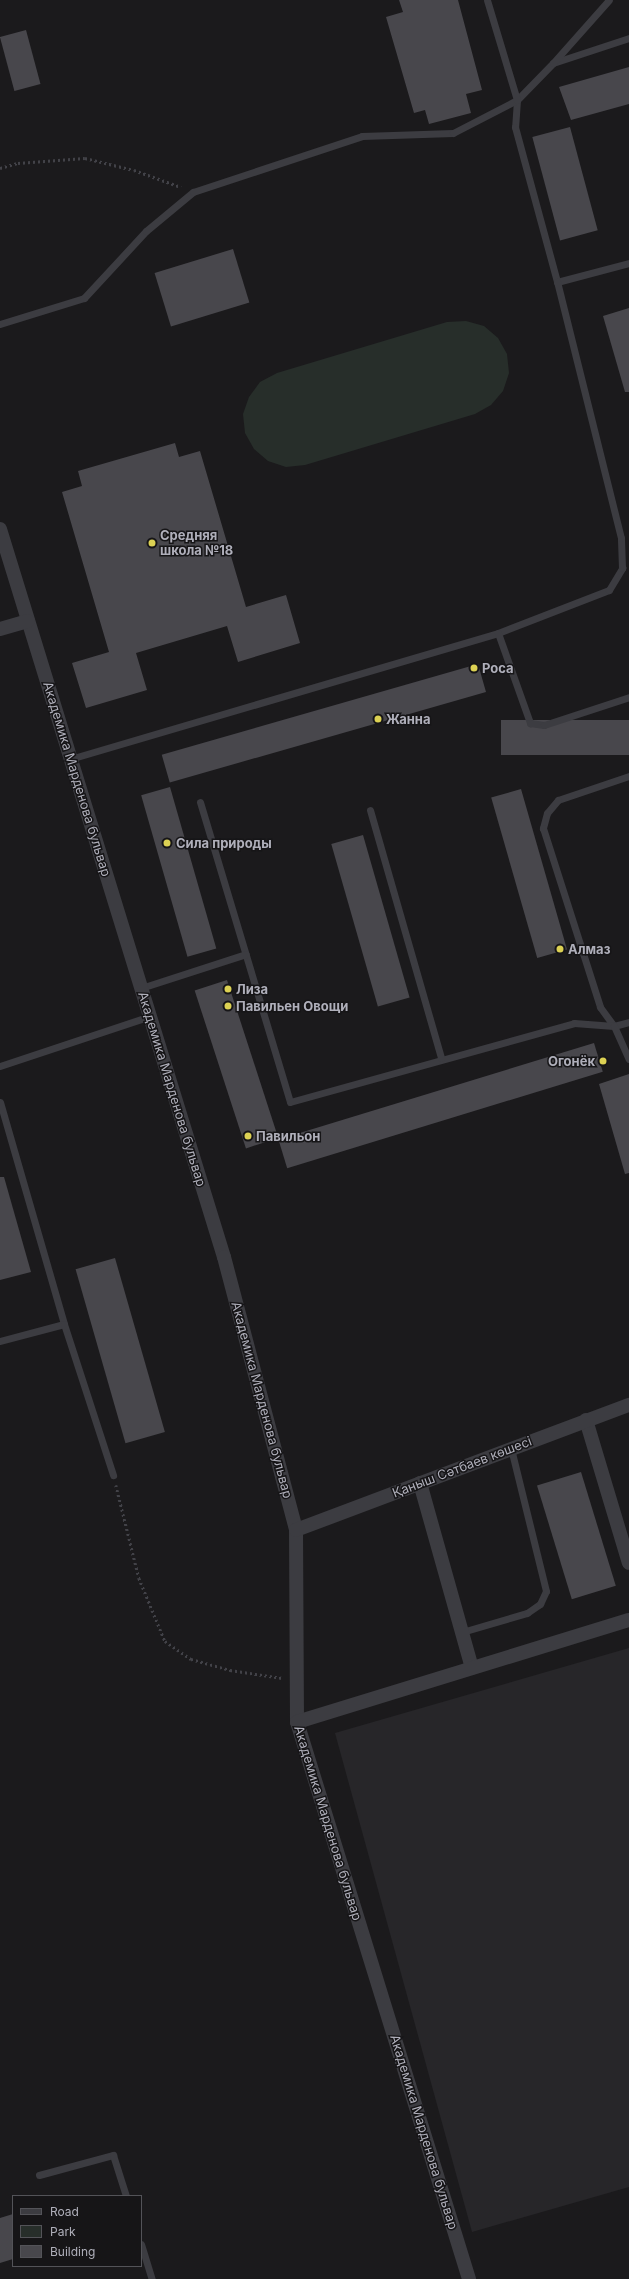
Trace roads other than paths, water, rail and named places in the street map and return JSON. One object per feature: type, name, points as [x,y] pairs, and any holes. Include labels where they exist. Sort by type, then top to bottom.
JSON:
[{"type":"street","name":"Академика Марденова бульвар","points":[[0,529],[224,1256],[296,1530],[297,1722],[470,2279]]},
{"type":"street","points":[[0,629],[28,621]]},
{"type":"street","name":"Қаныш Сәтбаев көшесі","points":[[296,1530],[511,1448],[629,1405]]},
{"type":"street","points":[[586,1420],[629,1562]]},
{"type":"street","points":[[420,1483],[472,1668]]},
{"type":"street","points":[[297,1722],[629,1620]]},
{"type":"lane","points":[[70,759],[498,633],[609,590],[622,568],[621,538],[515,127],[517,100],[487,0]]},
{"type":"lane","points":[[0,324],[84,298],[146,231],[193,192],[362,136],[453,133],[517,100],[553,64],[609,0]]},
{"type":"lane","points":[[553,64],[629,38]]},
{"type":"lane","points":[[556,282],[629,263]]},
{"type":"lane","points":[[498,633],[530,723],[544,724],[629,697]]},
{"type":"lane","points":[[629,776],[558,800],[547,813],[543,828],[600,1007],[614,1026],[629,1059]]},
{"type":"lane","points":[[200,802],[290,1102],[441,1058],[574,1023],[614,1026],[629,1022]]},
{"type":"lane","points":[[370,810],[441,1058]]},
{"type":"lane","points":[[141,988],[246,954]]},
{"type":"lane","points":[[0,1066],[150,1016]]},
{"type":"lane","points":[[0,1102],[64,1324],[113,1475]]},
{"type":"lane","points":[[0,1341],[64,1324]]},
{"type":"lane","points":[[462,1632],[527,1613],[540,1604],[546,1591],[511,1448]]},
{"type":"lane","points":[[39,2175],[113,2155],[126,2195]]},
{"type":"lane","points":[[142,2247],[152,2279]]},
{"type":"place","name":"Средняя школа №18","points":[[152,543]]},
{"type":"place","name":"Роса","points":[[474,668]]},
{"type":"place","name":"Жанна","points":[[378,719]]},
{"type":"place","name":"Сила природы","points":[[167,843]]},
{"type":"place","name":"Алмаз","points":[[560,949]]},
{"type":"place","name":"Лиза","points":[[228,989]]},
{"type":"place","name":"Павильен Овощи","points":[[228,1006]]},
{"type":"place","name":"Огонёк","points":[[603,1061]]},
{"type":"place","name":"Павильон","points":[[248,1136]]}]
